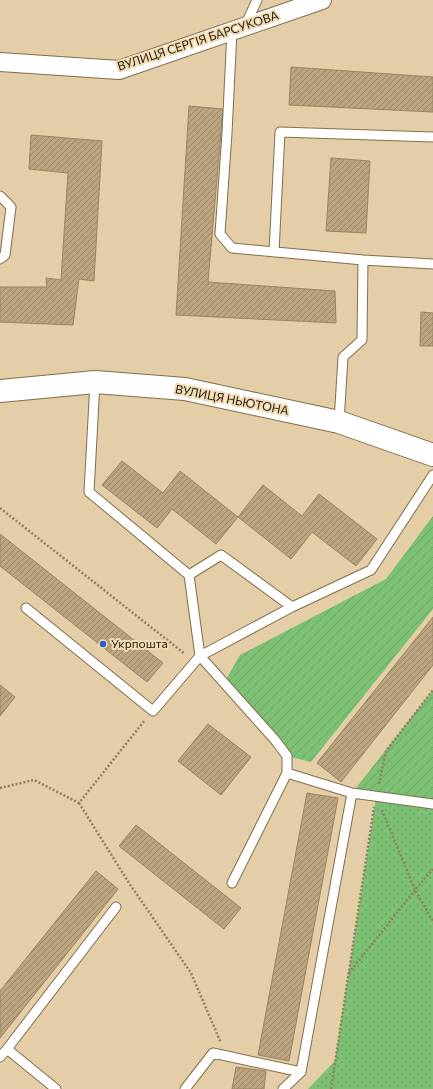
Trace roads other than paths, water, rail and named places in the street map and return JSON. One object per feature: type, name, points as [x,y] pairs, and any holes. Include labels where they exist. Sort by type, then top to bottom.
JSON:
[{"type":"street","name":"ВУЛИЦЯ СЕРГІЯ БАРСУКОВА","points":[[0,62],[119,70],[322,0]]},
{"type":"street","name":"ВУЛИЦЯ НЬЮТОНА","points":[[0,391],[95,382],[185,389],[339,422],[433,455]]},
{"type":"lane","points":[[257,0],[239,28],[227,133],[220,234],[232,248],[363,260],[433,264]]},
{"type":"lane","points":[[274,252],[280,132],[433,137]]},
{"type":"lane","points":[[0,196],[10,207],[5,255],[0,259]]},
{"type":"lane","points":[[339,422],[343,357],[362,340],[363,260]]},
{"type":"lane","points":[[95,382],[89,492],[189,575],[197,659],[275,740],[287,756],[287,773],[232,883]]},
{"type":"lane","points":[[26,608],[153,711],[197,659],[292,607],[372,570],[433,475]]},
{"type":"lane","points":[[189,575],[221,555],[292,607]]},
{"type":"lane","points":[[287,773],[352,794],[433,804]]},
{"type":"lane","points":[[283,1089],[302,1072],[352,794]]},
{"type":"lane","points":[[0,1057],[116,907]]},
{"type":"lane","points":[[6,1049],[56,1089]]},
{"type":"lane","points":[[186,1089],[213,1053],[302,1072]]},
{"type":"place","name":"Укрпошта","points":[[103,644]]}]
